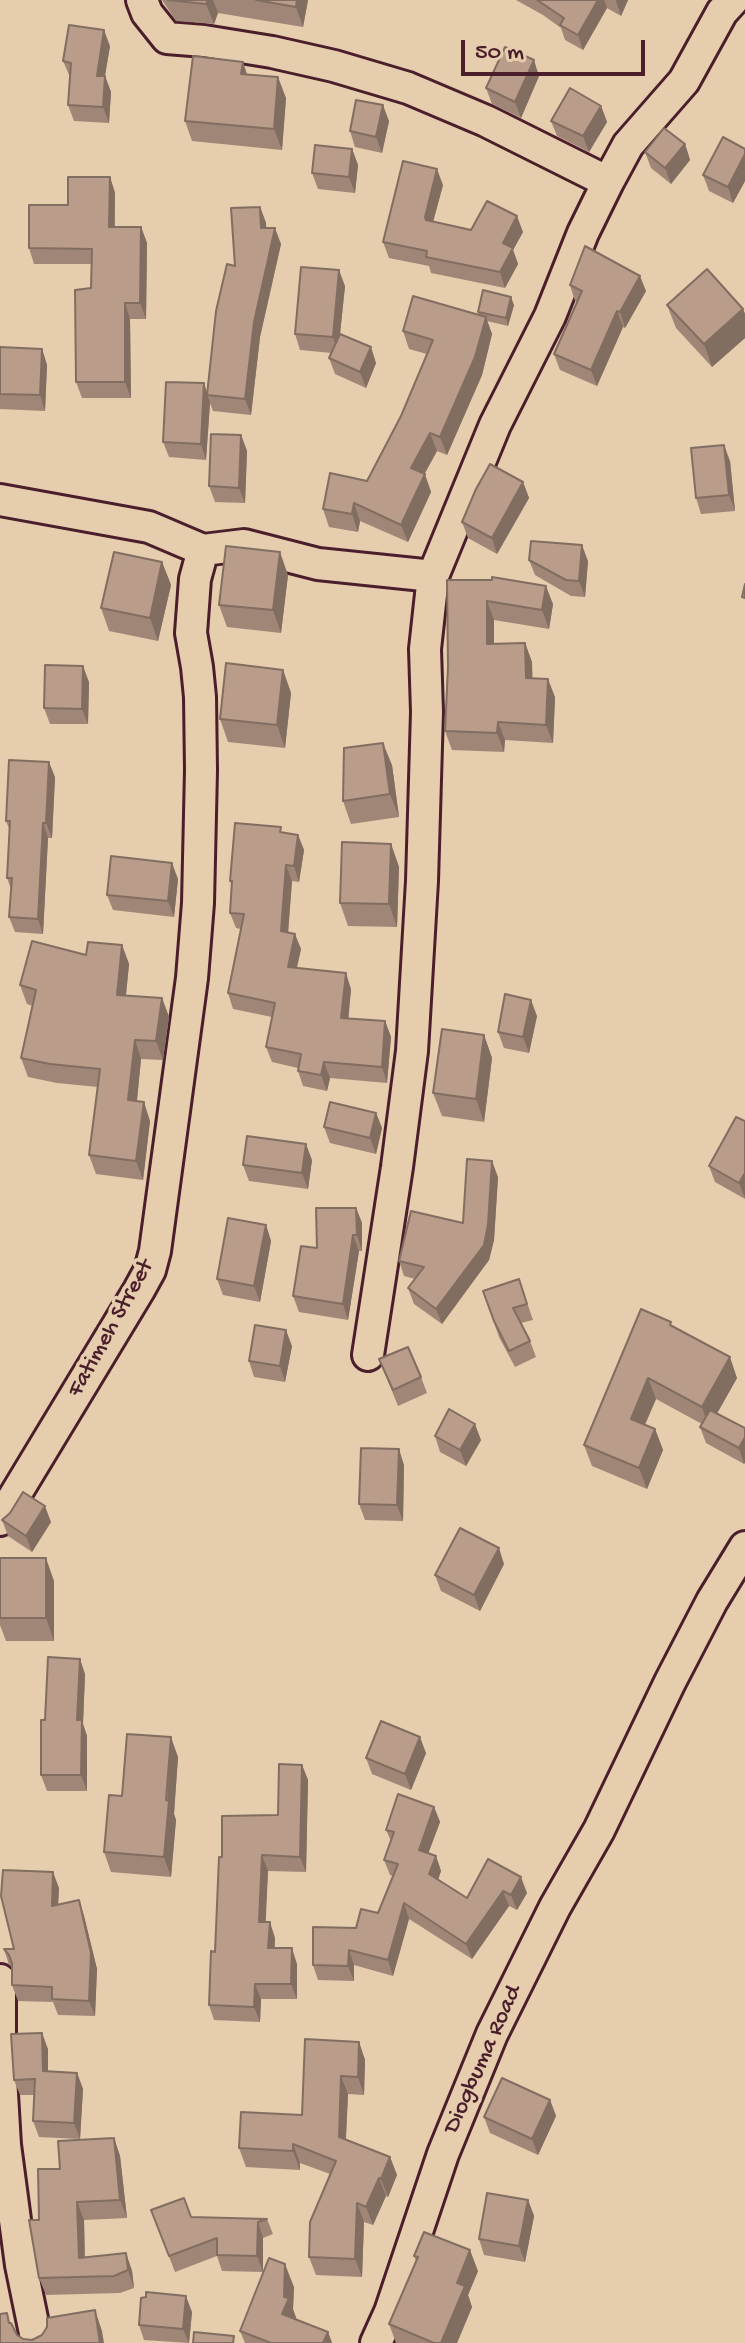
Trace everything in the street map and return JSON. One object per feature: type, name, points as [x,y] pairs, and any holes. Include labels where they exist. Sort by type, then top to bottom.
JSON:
[{"type":"street","points":[[142,0],[147,13],[167,38],[272,52],[408,88],[486,121],[608,182]]},
{"type":"street","points":[[368,1355],[412,1051],[422,881],[427,712],[425,649],[433,576],[495,425],[550,316],[583,233],[608,182],[628,145],[684,81],[722,12],[733,0]]},
{"type":"street","points":[[0,500],[149,527],[203,550],[244,545],[318,564],[433,576]]},
{"type":"street","name":"Fatimeh Street","points":[[0,1520],[150,1270],[192,978],[198,903],[200,697],[191,633],[195,579],[203,550]]},
{"type":"street","name":"Diogbuma Road","points":[[376,2343],[390,2312],[443,2154],[486,2048],[555,1907],[599,1830],[670,1682],[712,1601],[745,1547]]},
{"type":"street","points":[[0,1980],[0,2044]]},
{"type":"street","points":[[0,2060],[5,2145],[21,2265],[37,2343]]},
{"type":"building","points":[[168,0],[208,0],[206,4]]},
{"type":"building","points":[[256,0],[297,0],[296,7]]},
{"type":"building","points":[[537,0],[598,0],[578,35],[560,25],[564,18]]},
{"type":"building","points":[[69,25],[104,30],[97,76],[105,76],[103,107],[68,105],[71,63],[63,61]]},
{"type":"building","points":[[505,47],[534,60],[515,102],[486,88]]},
{"type":"building","points":[[193,56],[243,62],[241,74],[278,77],[274,129],[185,121]]},
{"type":"building","points":[[570,88],[601,106],[583,136],[551,121]]},
{"type":"building","points":[[356,100],[383,105],[376,137],[350,131]]},
{"type":"building","points":[[664,128],[685,144],[665,168],[645,152]]},
{"type":"building","points":[[723,137],[745,149],[728,187],[703,175]]},
{"type":"building","points":[[315,145],[352,149],[349,177],[312,173]]},
{"type":"building","points":[[403,161],[437,169],[426,220],[471,230],[487,201],[517,216],[503,243],[513,248],[500,272],[426,257],[427,251],[383,242]]},
{"type":"building","points":[[68,177],[110,177],[109,227],[141,227],[140,303],[125,303],[125,382],[76,382],[75,290],[91,288],[92,249],[29,248],[29,205],[68,205]]},
{"type":"building","points":[[260,207],[261,228],[275,228],[254,322],[245,399],[207,395],[216,311],[227,264],[235,266],[231,208]]},
{"type":"building","points":[[585,246],[640,276],[620,312],[617,311],[591,370],[554,354],[582,291],[570,285]]},
{"type":"building","points":[[301,267],[339,270],[333,337],[295,334]]},
{"type":"building","points":[[707,269],[743,309],[704,344],[667,305]]},
{"type":"building","points":[[483,290],[511,297],[506,318],[478,312]]},
{"type":"building","points":[[413,296],[486,317],[475,357],[440,437],[430,433],[411,468],[425,474],[401,525],[354,503],[352,514],[323,509],[330,473],[367,481],[401,416],[433,340],[403,331]]},
{"type":"building","points":[[340,334],[371,347],[360,372],[329,358]]},
{"type":"building","points":[[0,347],[42,349],[40,395],[0,394]]},
{"type":"building","points":[[166,382],[204,383],[201,444],[163,442]]},
{"type":"building","points":[[211,434],[241,435],[239,488],[209,486]]},
{"type":"building","points":[[724,445],[729,495],[696,498],[691,448]]},
{"type":"building","points":[[490,464],[523,482],[492,538],[462,522]]},
{"type":"building","points":[[531,541],[582,545],[579,581],[566,580],[529,560]]},
{"type":"building","points":[[226,546],[280,552],[273,610],[219,605]]},
{"type":"building","points":[[114,552],[162,562],[150,618],[101,608]]},
{"type":"building","points":[[492,577],[546,586],[542,610],[487,601],[487,644],[525,643],[526,678],[548,679],[546,725],[498,722],[497,733],[445,731],[447,580],[492,580]]},
{"type":"building","points":[[226,663],[283,670],[277,725],[220,719]]},
{"type":"building","points":[[45,665],[83,666],[82,709],[44,708]]},
{"type":"building","points":[[383,743],[390,794],[343,801],[344,748]]},
{"type":"building","points":[[9,760],[49,762],[38,919],[9,917],[12,878],[7,878],[10,821],[6,821]]},
{"type":"building","points":[[235,823],[281,827],[280,832],[298,835],[294,866],[286,865],[281,931],[295,934],[288,967],[346,973],[341,1018],[385,1021],[382,1067],[324,1062],[321,1075],[298,1071],[301,1054],[266,1047],[275,1003],[228,993],[244,914],[230,913]]},
{"type":"building","points":[[342,842],[391,844],[389,904],[340,903]]},
{"type":"building","points":[[111,856],[172,863],[168,901],[107,895]]},
{"type":"building","points":[[32,941],[86,955],[88,942],[122,945],[117,995],[162,998],[156,1041],[135,1040],[128,1100],[144,1102],[136,1161],[89,1155],[100,1069],[21,1058],[36,990],[20,985]]},
{"type":"building","points":[[505,994],[531,1000],[523,1037],[498,1032]]},
{"type":"building","points":[[442,1029],[484,1035],[476,1099],[433,1093]]},
{"type":"building","points":[[330,1102],[376,1113],[370,1138],[324,1127]]},
{"type":"building","points":[[736,1117],[745,1121],[745,1173],[739,1183],[709,1166]]},
{"type":"building","points":[[247,1136],[306,1144],[302,1173],[243,1165]]},
{"type":"building","points":[[467,1159],[492,1161],[484,1245],[436,1309],[408,1288],[424,1267],[399,1261],[411,1211],[463,1223]]},
{"type":"building","points":[[316,1208],[356,1208],[357,1235],[353,1235],[343,1304],[293,1296],[301,1246],[317,1248]]},
{"type":"building","points":[[228,1218],[266,1225],[254,1286],[217,1279]]},
{"type":"building","points":[[519,1279],[527,1304],[513,1308],[530,1341],[509,1351],[483,1291]]},
{"type":"building","points":[[641,1309],[671,1322],[670,1325],[730,1357],[702,1407],[648,1378],[631,1419],[655,1429],[639,1468],[584,1445]]},
{"type":"building","points":[[255,1325],[286,1330],[280,1366],[249,1361]]},
{"type":"building","points":[[408,1347],[421,1377],[393,1390],[379,1359]]},
{"type":"building","points":[[449,1409],[475,1424],[460,1450],[435,1436]]},
{"type":"building","points":[[710,1410],[745,1428],[745,1437],[739,1448],[700,1427]]},
{"type":"building","points":[[361,1448],[399,1449],[397,1505],[359,1504]]},
{"type":"building","points":[[23,1492],[45,1506],[26,1536],[2,1520]]},
{"type":"building","points":[[460,1528],[499,1548],[474,1595],[435,1575]]},
{"type":"building","points":[[0,1558],[46,1558],[46,1618],[0,1618]]},
{"type":"building","points":[[48,1657],[80,1659],[77,1720],[82,1720],[81,1775],[41,1775],[41,1720],[45,1720]]},
{"type":"building","points":[[381,1721],[420,1737],[405,1774],[366,1758]]},
{"type":"building","points":[[127,1734],[171,1737],[164,1857],[104,1852],[109,1795],[122,1796]]},
{"type":"building","points":[[279,1764],[302,1765],[300,1857],[262,1855],[259,1922],[270,1922],[268,1948],[292,1948],[291,1984],[255,1984],[254,2007],[209,2005],[211,1951],[215,1952],[219,1857],[222,1857],[222,1816],[278,1815]]},
{"type":"building","points":[[398,1794],[434,1807],[419,1850],[436,1856],[429,1874],[467,1898],[488,1859],[521,1877],[511,1895],[503,1891],[466,1944],[404,1903],[388,1960],[349,1950],[348,1966],[313,1965],[313,1927],[356,1928],[361,1909],[378,1913],[398,1864],[384,1860],[394,1832],[386,1830]]},
{"type":"building","points":[[3,1870],[53,1872],[52,1906],[79,1900],[91,1953],[89,2001],[52,1999],[52,1987],[12,1985],[12,1963],[4,1949],[14,1949],[1,1896]]},
{"type":"building","points":[[42,2033],[43,2071],[77,2073],[74,2123],[33,2121],[35,2079],[14,2080],[11,2034]]},
{"type":"building","points":[[305,2039],[359,2042],[358,2077],[341,2076],[339,2137],[390,2157],[366,2207],[357,2203],[355,2259],[309,2257],[310,2222],[336,2161],[293,2144],[293,2151],[239,2148],[241,2112],[302,2115]]},
{"type":"building","points":[[502,2078],[550,2100],[532,2139],[484,2117]]},
{"type":"building","points":[[114,2138],[120,2200],[77,2202],[79,2258],[126,2253],[128,2270],[114,2276],[39,2278],[29,2220],[39,2220],[38,2169],[60,2169],[58,2141]]},
{"type":"building","points":[[487,2193],[528,2200],[519,2246],[479,2239]]},
{"type":"building","points":[[184,2198],[191,2217],[267,2219],[258,2222],[257,2256],[217,2255],[217,2238],[169,2256],[151,2210]]},
{"type":"building","points":[[424,2232],[470,2250],[457,2283],[465,2286],[441,2343],[434,2343],[389,2324],[418,2257],[414,2256]]},
{"type":"building","points":[[269,2258],[285,2264],[284,2297],[289,2298],[282,2314],[328,2332],[323,2343],[271,2343],[240,2331]]},
{"type":"building","points":[[146,2292],[186,2296],[183,2329],[139,2325],[141,2298],[146,2297]]},
{"type":"building","points":[[95,2310],[100,2343],[0,2343],[0,2314],[7,2313],[17,2335],[32,2340],[42,2335],[47,2327],[47,2318]]},
{"type":"building","points":[[194,2332],[234,2336],[233,2343],[193,2343]]}]
